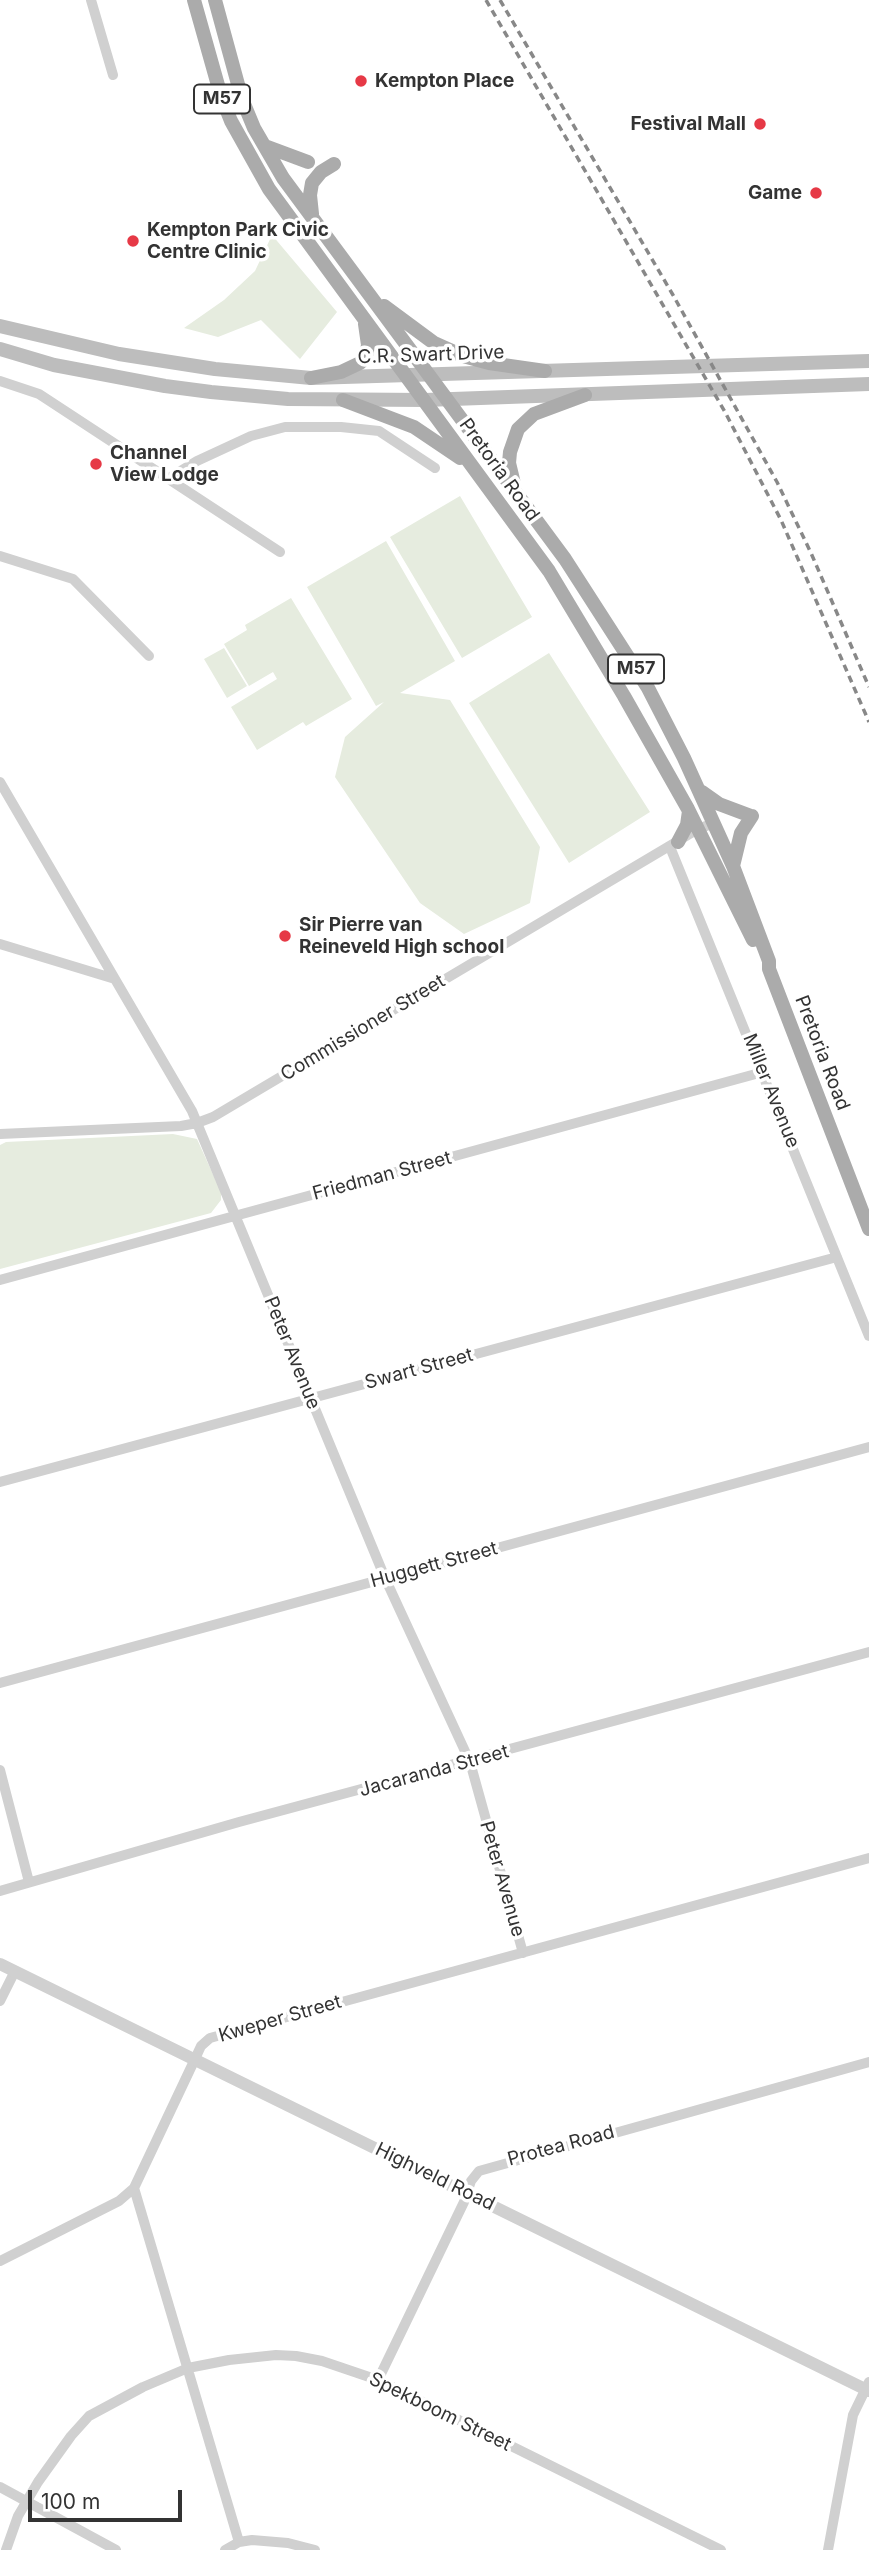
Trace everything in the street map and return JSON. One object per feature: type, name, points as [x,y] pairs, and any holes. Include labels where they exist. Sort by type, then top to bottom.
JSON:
[{"type":"main road","name":"Pretoria Road","points":[[194,0],[221,96],[231,121],[269,189],[549,571],[689,811],[769,969],[869,1229]]},
{"type":"main road","name":"Pretoria Road","points":[[215,0],[242,99],[283,178],[565,559],[648,688],[700,792],[733,866],[757,926],[769,961],[769,969]]},
{"type":"main road","points":[[265,146],[308,162]]},
{"type":"main road","points":[[313,216],[310,195],[312,183],[321,172],[334,164]]},
{"type":"main road","points":[[369,295],[434,343],[463,356],[489,363],[545,371]]},
{"type":"main road","points":[[311,378],[341,372],[360,363],[368,345],[364,319]]},
{"type":"main road","name":"C.R. Swart Drive","points":[[0,326],[142,358],[215,369],[311,378],[869,361]]},
{"type":"main road","points":[[0,349],[54,365],[188,389],[288,398],[425,400],[869,384]]},
{"type":"main road","points":[[517,495],[509,463],[518,429],[534,414],[585,395]]},
{"type":"main road","points":[[343,400],[414,427],[470,465]]},
{"type":"main road","points":[[700,792],[719,804],[752,816],[741,833],[733,866]]},
{"type":"main road","points":[[674,845],[685,830],[689,811]]},
{"type":"street","points":[[90,0],[113,75]]},
{"type":"street","points":[[0,381],[38,394],[280,552]]},
{"type":"street","points":[[169,478],[197,461],[251,436],[285,427],[379,431],[435,468]]},
{"type":"street","points":[[0,556],[73,579],[149,656]]},
{"type":"street","name":"Peter Avenue","points":[[0,782],[197,1124],[385,1578],[470,1762],[523,1953]]},
{"type":"street","name":"Commissioner Street","points":[[0,1134],[197,1124],[226,1110],[698,829],[714,823]]},
{"type":"street","name":"Miller Avenue","points":[[674,845],[869,1336]]},
{"type":"street","points":[[0,944],[115,979]]},
{"type":"street","name":"Friedman Street","points":[[0,1280],[763,1072]]},
{"type":"street","name":"Swart Street","points":[[0,1482],[837,1257]]},
{"type":"street","name":"Huggett Street","points":[[0,1684],[869,1447]]},
{"type":"street","name":"Jacaranda Street","points":[[0,1891],[251,1819],[470,1762],[869,1652]]},
{"type":"street","points":[[0,1770],[5,1808],[29,1882]]},
{"type":"street","name":"Kweper Street","points":[[134,2188],[195,2059],[205,2041],[218,2035],[869,1858]]},
{"type":"street","name":"Highveld Road","points":[[0,1964],[868,2387]]},
{"type":"street","points":[[0,2001],[15,1971]]},
{"type":"street","name":"Protea Road","points":[[378,2380],[474,2175],[486,2167],[869,2062]]},
{"type":"street","points":[[0,2261],[119,2201],[134,2188],[239,2542]]},
{"type":"street","name":"Spekboom Street","points":[[6,2550],[26,2502],[71,2436],[89,2416],[124,2396],[188,2368],[254,2356],[296,2356],[322,2361],[378,2380],[721,2550]]},
{"type":"street","points":[[828,2550],[853,2415],[868,2387]]},
{"type":"street","points":[[0,2487],[116,2550]]},
{"type":"street","points":[[225,2550],[239,2542],[268,2540],[315,2550]]},
{"type":"shaded area","points":[[272,235],[337,312],[300,359],[261,320],[218,337],[184,328],[224,300],[255,271]]},
{"type":"shaded area","points":[[460,496],[532,617],[462,658],[390,537]]},
{"type":"shaded area","points":[[386,541],[455,661],[400,693],[450,700],[540,847],[530,903],[464,934],[420,903],[335,777],[345,737],[384,702],[376,706],[307,587]]},
{"type":"shaded area","points":[[291,598],[352,699],[306,726],[303,722],[257,750],[231,707],[277,679],[273,672],[249,686],[224,644],[247,630],[245,625]]},
{"type":"shaded area","points":[[224,648],[247,686],[227,698],[204,659]]},
{"type":"shaded area","points":[[549,653],[650,812],[569,863],[469,703]]},
{"type":"shaded area","points":[[173,1134],[197,1139],[221,1192],[221,1200],[211,1213],[0,1269],[0,1145],[6,1142]]},
{"type":"railway","points":[[486,0],[725,412],[781,520],[869,722]]},
{"type":"railway","points":[[500,0],[673,295],[777,482],[869,687]]},
{"type":"place","name":"Kempton Place","points":[[361,81]]},
{"type":"place","name":"Festival Mall","points":[[760,124]]},
{"type":"place","name":"Game","points":[[816,193]]},
{"type":"place","name":"Kempton Park Civic Centre Clinic","points":[[133,241]]},
{"type":"place","name":"Channel View Lodge","points":[[96,464]]},
{"type":"place","name":"Sir Pierre van Reineveld High school","points":[[285,936]]}]
